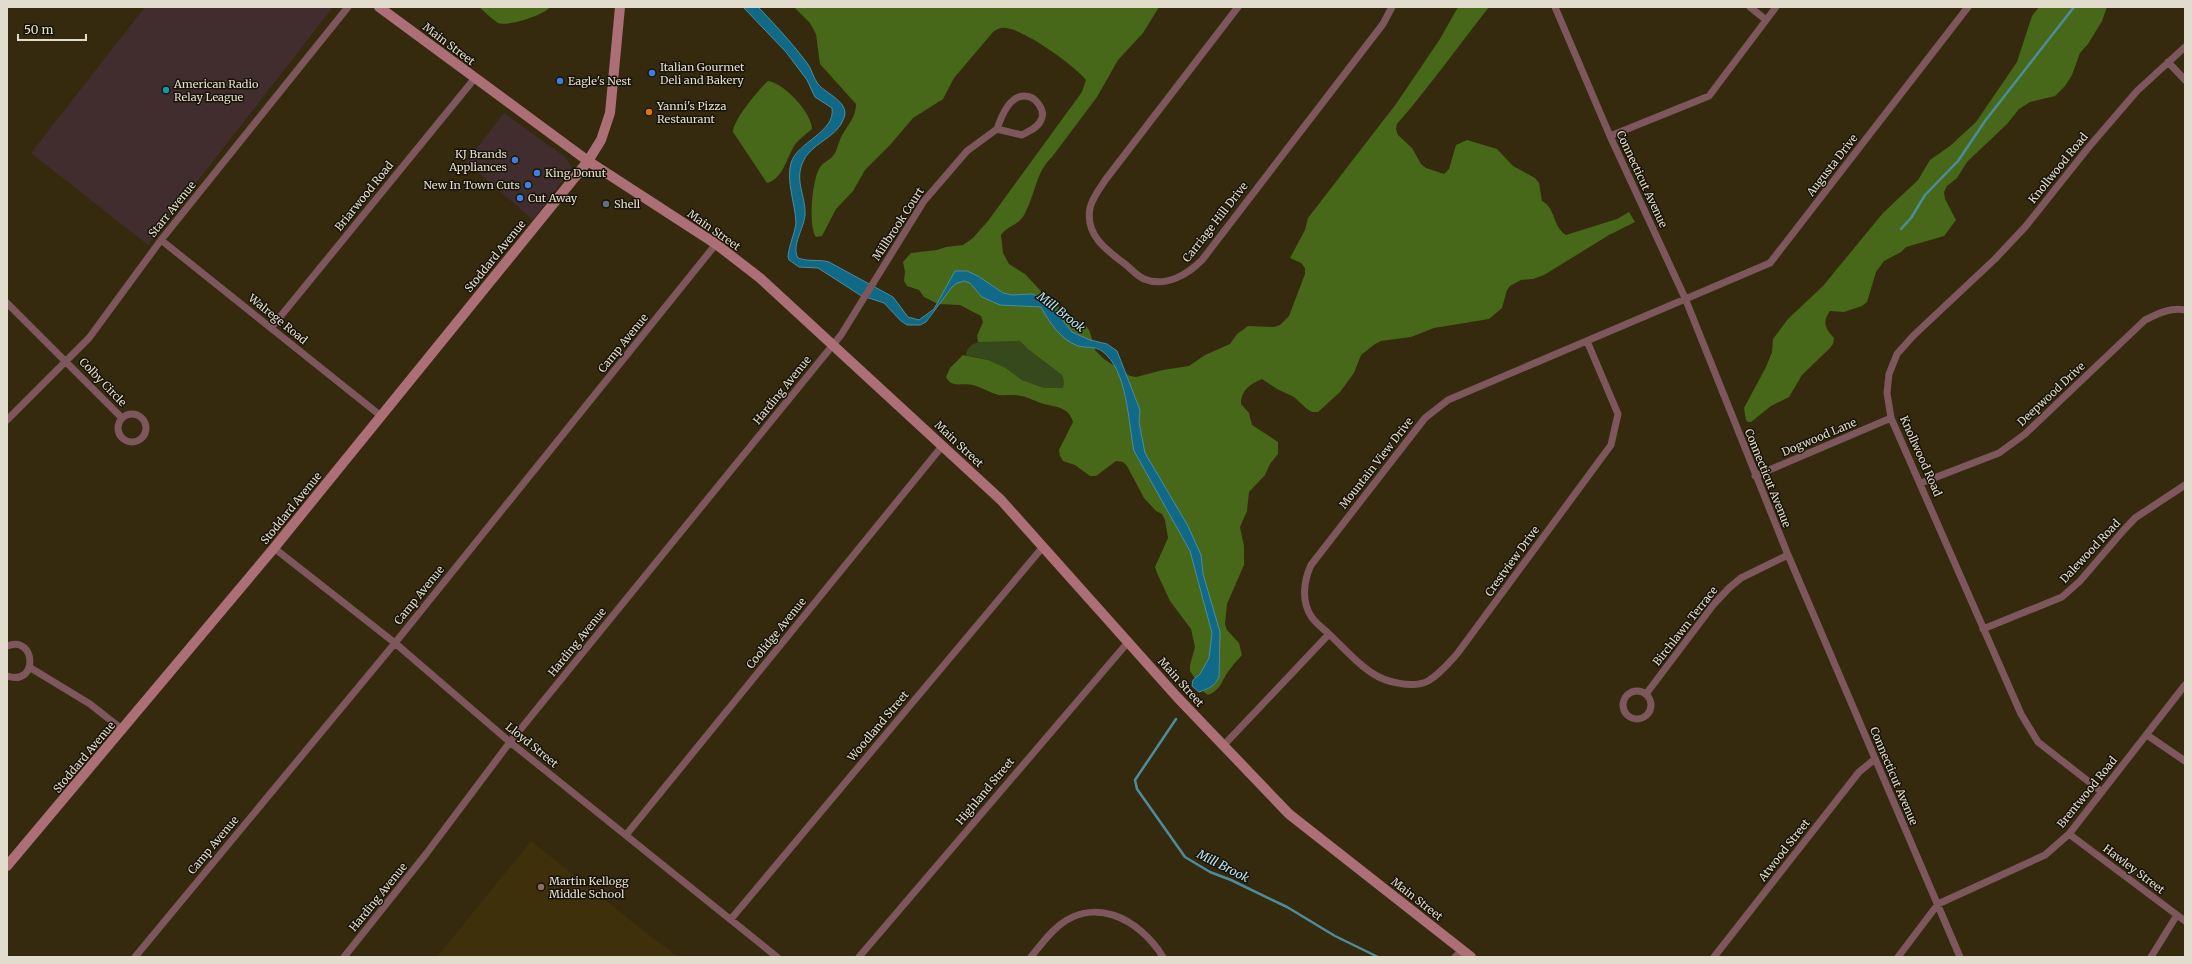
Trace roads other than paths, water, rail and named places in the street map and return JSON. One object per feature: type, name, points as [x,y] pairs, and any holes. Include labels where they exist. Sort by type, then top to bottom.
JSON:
[{"type":"main road","name":"Main Street","points":[[379,7],[588,161],[716,244],[760,278],[1001,500],[1042,548],[1129,641],[1223,746],[1289,814],[1458,953],[1471,957]]},
{"type":"main road","name":"Stoddard Avenue","points":[[7,866],[123,730],[274,548],[588,161],[601,140],[610,113],[620,7]]},
{"type":"street","name":"Starr Avenue","points":[[7,420],[90,338],[161,240],[348,7]]},
{"type":"street","name":"Carriage Hill Drive","points":[[1238,7],[1106,179],[1094,198],[1090,209],[1090,223],[1094,236],[1101,247],[1145,279],[1161,280],[1177,278],[1190,272],[1202,260],[1383,24],[1392,7]]},
{"type":"street","name":"Connecticut Avenue","points":[[1555,7],[1610,136],[1685,298],[1755,476],[1960,957]]},
{"type":"street","points":[[1750,7],[1766,20]]},
{"type":"street","points":[[1610,136],[1709,96],[1776,7]]},
{"type":"street","name":"Augusta Drive","points":[[1685,298],[1770,263],[1968,7]]},
{"type":"street","name":"Knollwood Road","points":[[2102,792],[2038,742],[2021,714],[1891,418],[1887,393],[1889,374],[1897,354],[1913,336],[1994,259],[2026,226],[2088,148],[2137,91],[2185,46]]},
{"type":"street","points":[[2168,62],[2185,80]]},
{"type":"street","name":"Briarwood Road","points":[[271,328],[475,78]]},
{"type":"street","points":[[1024,95],[1031,97],[1038,103],[1042,111],[1042,120],[1036,128],[1022,135],[997,129],[1006,108],[1014,100],[1024,95]]},
{"type":"street","name":"Millbrook Court","points":[[833,345],[874,284],[924,201],[967,151],[997,129]]},
{"type":"street","name":"Walrege Road","points":[[161,240],[381,416]]},
{"type":"street","name":"Camp Avenue","points":[[135,957],[394,644],[716,244]]},
{"type":"street","name":"Mountain View Drive","points":[[1329,634],[1311,616],[1305,600],[1306,576],[1311,564],[1424,418],[1448,400],[1685,298]]},
{"type":"street","name":"Colby Circle","points":[[7,303],[68,361],[122,418]]},
{"type":"street","name":"Deepwood Drive","points":[[1921,484],[1999,453],[2025,434],[2145,320],[2162,312],[2180,309],[2185,310]]},
{"type":"street","name":"Crestview Drive","points":[[1329,634],[1372,673],[1387,680],[1408,684],[1426,682],[1442,670],[1457,654],[1611,445],[1618,414],[1587,341]]},
{"type":"street","name":"Harding Avenue","points":[[344,957],[426,854],[510,742],[833,345]]},
{"type":"street","name":"Colby Circle","points":[[130,414],[142,418],[146,430],[142,438],[133,442],[120,436],[118,426],[122,418],[130,414]]},
{"type":"street","name":"Dogwood Lane","points":[[1755,476],[1891,418]]},
{"type":"street","name":"Coolidge Avenue","points":[[626,835],[943,445]]},
{"type":"street","name":"Dalewood Road","points":[[1983,630],[2062,597],[2080,581],[2135,518],[2185,485]]},
{"type":"street","name":"Lloyd Street","points":[[274,548],[394,644],[510,742],[777,957]]},
{"type":"street","name":"Woodland Street","points":[[731,919],[1042,548]]},
{"type":"street","name":"Birchlawn Terrace","points":[[1646,694],[1714,604],[1729,588],[1741,578],[1788,555]]},
{"type":"street","points":[[1223,746],[1329,634]]},
{"type":"street","name":"Highland Street","points":[[859,957],[1129,641]]},
{"type":"street","points":[[7,646],[15,644],[25,648],[30,657],[29,667],[22,676],[7,676]]},
{"type":"street","points":[[29,667],[90,704],[123,730]]},
{"type":"street","name":"Brentwood Road","points":[[1938,904],[2045,855],[2069,834],[2148,735],[2185,685]]},
{"type":"street","points":[[1634,690],[1646,694],[1651,702],[1647,714],[1639,719],[1626,714],[1623,706],[1627,695],[1634,690]]},
{"type":"street","points":[[2148,735],[2185,761]]},
{"type":"street","name":"Atwood Street","points":[[1714,957],[1859,772],[1875,759]]},
{"type":"street","name":"Hawley Street","points":[[2069,834],[2185,921]]},
{"type":"street","points":[[1898,957],[1938,904]]},
{"type":"street","points":[[1031,957],[1053,930],[1082,913],[1098,912],[1117,914],[1154,942],[1163,957]]},
{"type":"street","points":[[2151,957],[2177,915]]},
{"type":"water","points":[[743,7],[758,7],[802,56],[809,65],[818,84],[844,107],[844,118],[840,125],[811,151],[802,164],[800,171],[800,183],[805,215],[796,248],[798,258],[829,262],[893,297],[908,317],[919,320],[934,309],[955,271],[967,271],[978,276],[1003,293],[1012,295],[1032,294],[1039,297],[1053,308],[1072,332],[1090,340],[1107,344],[1117,351],[1140,410],[1139,422],[1145,453],[1188,526],[1201,555],[1203,574],[1220,632],[1219,677],[1211,687],[1199,692],[1192,686],[1193,680],[1200,674],[1209,658],[1212,633],[1190,551],[1134,451],[1126,398],[1117,371],[1111,360],[1099,349],[1078,346],[1066,339],[1048,319],[1041,307],[1000,305],[982,297],[970,283],[964,281],[957,283],[952,287],[926,322],[920,325],[907,325],[901,321],[884,303],[860,295],[818,268],[799,267],[789,260],[788,253],[796,222],[790,185],[791,163],[800,149],[828,124],[832,116],[832,108],[815,97],[807,80],[786,52]]},
{"type":"waterway","points":[[1901,229],[1911,218],[1925,195],[1958,161],[1985,121],[2074,7]]},
{"type":"waterway","name":"Mill Brook","points":[[1176,719],[1135,780],[1137,789],[1185,857],[1210,872],[1231,880],[1287,907],[1335,936],[1378,957]]},
{"type":"place","name":"Italian Gourmet Deli and Bakery","points":[[652,73]]},
{"type":"place","name":"Eagle's Nest","points":[[560,81]]},
{"type":"place","name":"American Radio Relay League","points":[[166,90]]},
{"type":"place","name":"Yanni's Pizza Restaurant","points":[[649,112]]},
{"type":"place","name":"KJ Brands Appliances","points":[[515,160]]},
{"type":"place","name":"King Donut","points":[[537,173]]},
{"type":"place","name":"New In Town Cuts","points":[[528,185]]},
{"type":"place","name":"Cut Away","points":[[520,198]]},
{"type":"place","name":"Shell","points":[[606,204]]},
{"type":"place","name":"Martin Kellogg Middle School","points":[[541,887]]}]
